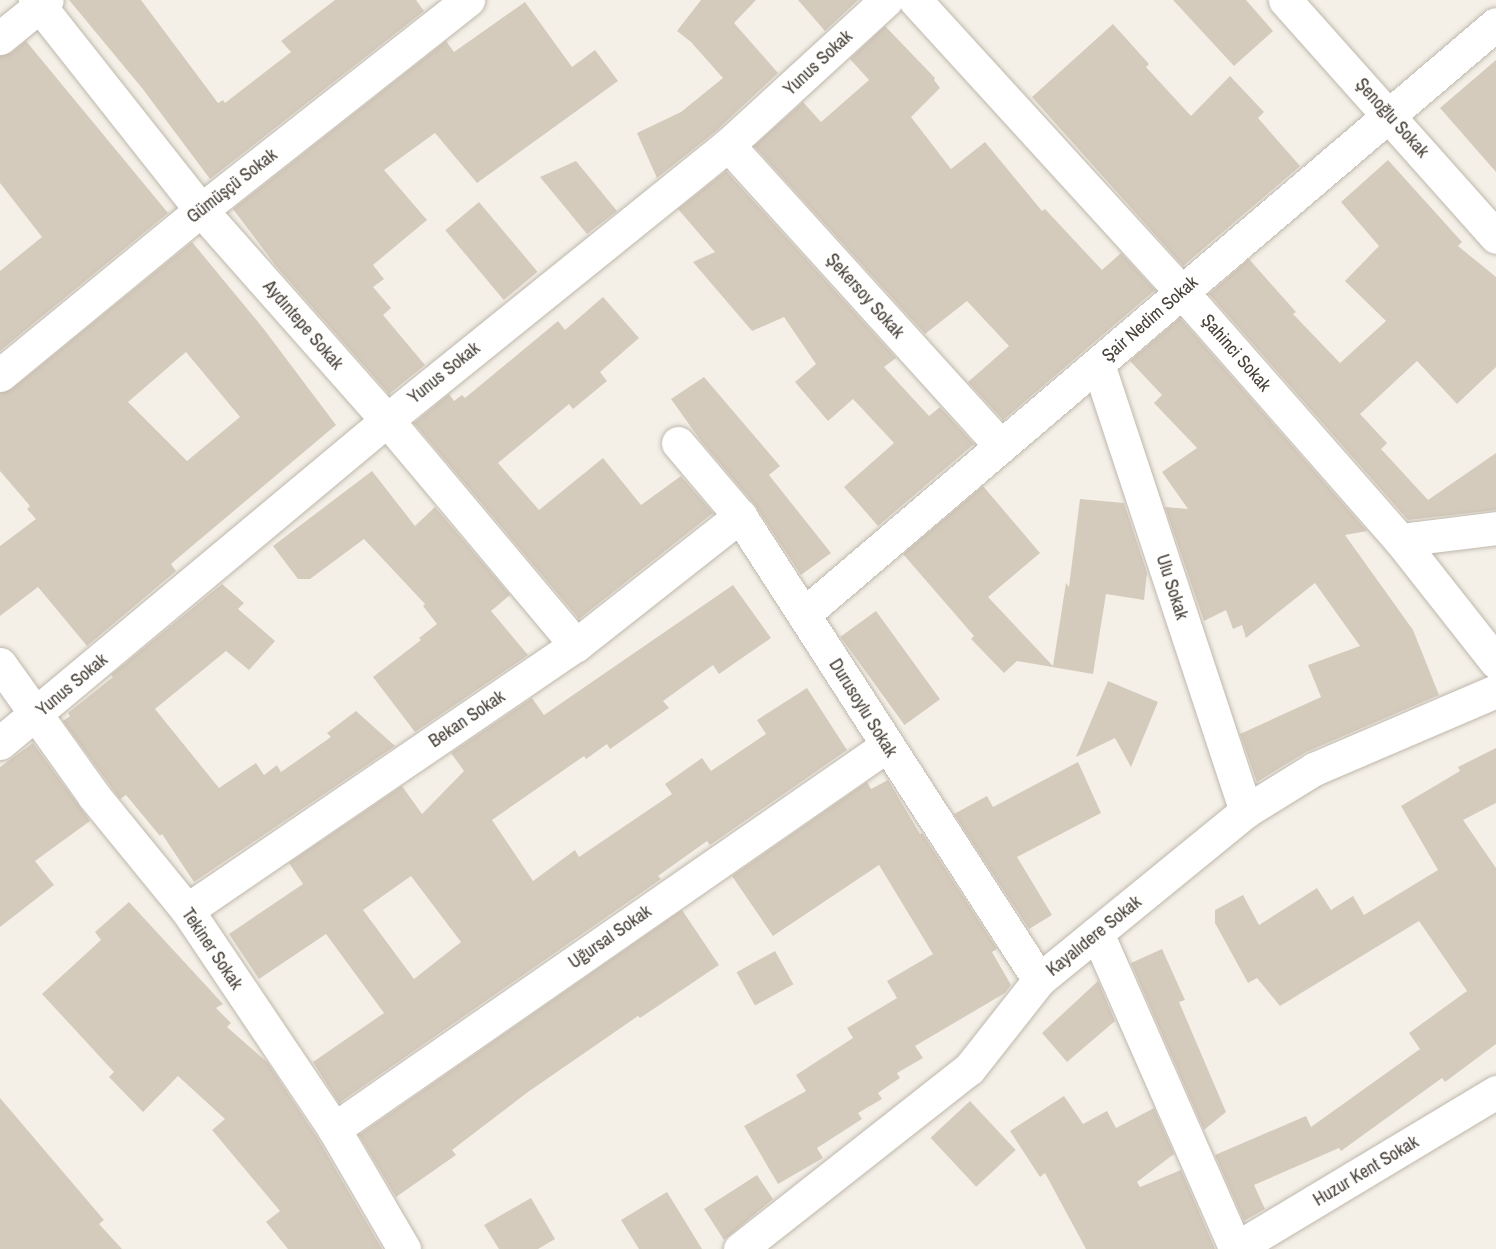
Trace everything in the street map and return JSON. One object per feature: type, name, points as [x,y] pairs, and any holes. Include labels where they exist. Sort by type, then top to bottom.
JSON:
[{"type":"street","name":"Gümüşçü Sokak","points":[[0,375],[201,210],[468,0]]},
{"type":"street","name":"Yunus Sokak","points":[[0,743],[36,716],[387,420],[728,145],[886,0]]},
{"type":"street","name":"Şahinci Sokak","points":[[915,0],[1182,292],[1400,540],[1496,662]]},
{"type":"street","name":"Şenoğlu Sokak","points":[[1285,0],[1390,114],[1496,237]]},
{"type":"street","name":"Aydıntepe Sokak","points":[[41,2],[201,210],[387,420],[576,645]]},
{"type":"street","points":[[0,38],[41,2]]},
{"type":"street","name":"Şair Nedim Sokak","points":[[804,614],[1496,24]]},
{"type":"street","name":"Şekersoy Sokak","points":[[728,145],[1001,446]]},
{"type":"street","name":"Ulu Sokak","points":[[1098,364],[1246,811]]},
{"type":"street","name":"Durusoylu Sokak","points":[[678,442],[740,516],[886,746],[1039,980]]},
{"type":"street","name":"Bekan Sokak","points":[[187,910],[576,645],[740,516]]},
{"type":"street","points":[[1400,540],[1496,528]]},
{"type":"street","name":"Tekiner Sokak","points":[[0,664],[94,796],[187,910],[334,1129],[404,1249]]},
{"type":"street","name":"Kayalıdere Sokak","points":[[740,1249],[969,1069],[1039,980],[1246,811],[1314,769],[1496,691]]},
{"type":"street","name":"Uğursal Sokak","points":[[334,1129],[886,746]]},
{"type":"street","points":[[1097,933],[1235,1249]]},
{"type":"street","name":"Huzur Kent Sokak","points":[[1235,1249],[1496,1092]]},
{"type":"building","points":[[69,0],[141,0],[218,103],[223,100],[225,103],[291,52],[281,41],[335,0],[416,0],[424,11],[210,179],[142,88]]},
{"type":"building","points":[[701,0],[756,0],[734,23],[778,73],[716,131],[657,178],[637,133],[681,112],[723,78],[691,42],[677,31]]},
{"type":"building","points":[[798,0],[858,0],[825,31]]},
{"type":"building","points":[[1173,0],[1246,0],[1273,31],[1234,66]]},
{"type":"building","points":[[525,2],[572,67],[595,50],[618,81],[477,183],[435,133],[384,170],[427,220],[373,265],[384,279],[373,287],[391,308],[383,315],[425,365],[389,394],[276,266],[233,209],[446,41],[454,52]]},
{"type":"building","points":[[1113,24],[1149,64],[1146,67],[1191,116],[1230,76],[1264,112],[1258,118],[1300,166],[1183,266],[1032,97]]},
{"type":"building","points":[[885,26],[935,78],[940,88],[911,117],[951,169],[985,142],[1042,211],[1045,209],[1102,270],[1121,253],[1155,290],[1003,420],[968,382],[1009,346],[967,301],[925,334],[754,146],[803,102],[821,122],[869,80],[850,59]]},
{"type":"building","points":[[26,41],[168,213],[0,351],[0,271],[42,237],[0,183],[0,56],[11,53]]},
{"type":"building","points":[[1496,60],[1496,172],[1440,108]]},
{"type":"building","points":[[1388,160],[1462,242],[1458,246],[1496,277],[1496,367],[1457,404],[1417,361],[1360,414],[1387,443],[1381,449],[1428,500],[1496,453],[1496,510],[1408,520],[1209,294],[1249,259],[1296,312],[1293,314],[1340,363],[1386,321],[1345,281],[1379,246],[1341,202]]},
{"type":"building","points":[[576,161],[617,211],[587,234],[540,177]]},
{"type":"building","points":[[726,171],[896,358],[884,367],[929,416],[940,407],[974,444],[878,526],[844,487],[894,443],[853,399],[828,421],[795,382],[816,364],[784,317],[752,331],[693,262],[715,252],[678,209]]},
{"type":"building","points":[[479,202],[537,272],[504,300],[445,230]]},
{"type":"building","points":[[192,242],[263,328],[336,425],[171,564],[176,571],[87,646],[38,587],[0,616],[0,546],[36,519],[27,509],[30,506],[0,471],[0,393],[12,389]],"holes":[[[186,352],[240,417],[187,461],[128,402]]]},
{"type":"building","points":[[603,297],[639,338],[600,372],[607,381],[573,409],[569,404],[498,463],[539,510],[603,458],[641,505],[681,476],[713,513],[579,619],[414,423],[449,394],[454,401],[462,395],[465,398],[558,321],[565,330]]},
{"type":"building","points":[[1180,318],[1367,531],[1345,535],[1413,630],[1439,695],[1306,752],[1257,782],[1240,734],[1321,697],[1308,665],[1360,646],[1315,583],[1246,638],[1242,625],[1233,629],[1226,610],[1204,621],[1165,507],[1188,509],[1162,472],[1197,448],[1154,403],[1162,395],[1130,361]]},
{"type":"building","points":[[704,377],[780,466],[769,475],[831,553],[801,575],[755,505],[701,441],[671,399]]},
{"type":"building","points":[[372,471],[415,526],[435,507],[510,595],[491,611],[528,655],[415,732],[373,677],[421,640],[419,638],[437,624],[423,606],[425,604],[364,539],[310,579],[298,579],[273,546]]},
{"type":"building","points":[[983,486],[1040,553],[988,597],[1053,666],[1066,583],[1069,587],[1080,499],[1124,503],[1147,573],[1144,600],[1106,594],[1093,674],[1017,661],[1004,673],[971,639],[974,636],[903,554]]},
{"type":"building","points":[[222,584],[244,603],[238,609],[275,641],[249,670],[226,651],[155,709],[219,788],[256,763],[264,775],[277,765],[281,772],[331,737],[327,733],[356,711],[395,746],[194,882],[162,834],[160,836],[126,795],[120,799],[63,721],[70,716],[68,713],[113,677],[111,675]]},
{"type":"building","points":[[733,585],[771,638],[719,674],[713,665],[663,701],[669,708],[610,749],[607,744],[586,759],[584,756],[492,820],[533,881],[575,850],[579,857],[672,794],[665,784],[702,758],[711,771],[766,734],[757,720],[807,688],[847,750],[710,845],[707,841],[658,876],[661,879],[339,1103],[313,1062],[384,1013],[326,934],[259,979],[229,934],[303,884],[289,863],[402,786],[422,814],[464,771],[451,753],[532,698],[544,715]],"holes":[[[411,876],[461,942],[414,979],[363,910]]]},
{"type":"building","points":[[876,611],[940,699],[904,725],[840,637]]},
{"type":"building","points":[[1108,681],[1158,702],[1131,767],[1115,738],[1076,757]]},
{"type":"building","points":[[33,743],[90,821],[35,861],[54,885],[0,927],[0,767]]},
{"type":"building","points":[[1496,748],[1496,803],[1463,820],[1496,868],[1496,1044],[1445,1082],[1442,1078],[1341,1151],[1339,1148],[1254,1185],[1265,1209],[1244,1221],[1215,1155],[1306,1116],[1311,1127],[1420,1049],[1409,1033],[1467,991],[1419,921],[1280,1006],[1257,978],[1248,983],[1215,923],[1215,910],[1243,895],[1259,925],[1317,888],[1331,910],[1353,896],[1364,915],[1438,870],[1401,806],[1460,771],[1458,767]]},
{"type":"building","points":[[1078,762],[1101,813],[1017,857],[1052,915],[1029,929],[954,814],[987,796],[993,807]]},
{"type":"building","points":[[888,780],[920,834],[922,833],[997,949],[992,952],[1011,985],[1005,993],[915,1046],[923,1058],[897,1073],[900,1078],[878,1093],[882,1099],[858,1113],[862,1119],[817,1148],[823,1158],[778,1184],[744,1126],[806,1091],[796,1075],[853,1038],[847,1028],[897,998],[887,981],[933,954],[879,865],[773,936],[732,876],[867,782],[871,789]]},
{"type":"building","points":[[129,902],[223,1004],[216,1008],[231,1023],[227,1027],[267,1062],[318,1139],[382,1249],[288,1249],[266,1222],[280,1211],[212,1130],[225,1119],[178,1076],[143,1112],[109,1077],[114,1072],[42,994],[101,940],[95,932]]},
{"type":"building","points":[[682,910],[719,965],[640,1018],[638,1016],[528,1092],[452,1150],[456,1155],[396,1197],[359,1135]]},
{"type":"building","points":[[1162,949],[1185,1000],[1179,1002],[1226,1112],[1204,1130],[1131,963]]},
{"type":"building","points":[[775,951],[793,984],[755,1006],[737,972]]},
{"type":"building","points":[[1098,981],[1115,1021],[1067,1062],[1042,1033]]},
{"type":"building","points":[[1064,1096],[1083,1124],[1107,1111],[1116,1128],[1154,1108],[1174,1154],[1137,1182],[1140,1187],[1181,1170],[1215,1249],[1086,1249],[1045,1173],[1040,1177],[1010,1131]]},
{"type":"building","points":[[0,1098],[104,1220],[99,1224],[122,1249],[0,1249]]},
{"type":"building","points":[[970,1101],[1016,1150],[976,1187],[931,1138]]},
{"type":"building","points":[[757,1175],[773,1199],[724,1240],[704,1209]]},
{"type":"building","points":[[667,1192],[702,1249],[639,1249],[621,1220]]},
{"type":"building","points":[[531,1198],[555,1239],[538,1249],[499,1249],[484,1225]]}]
